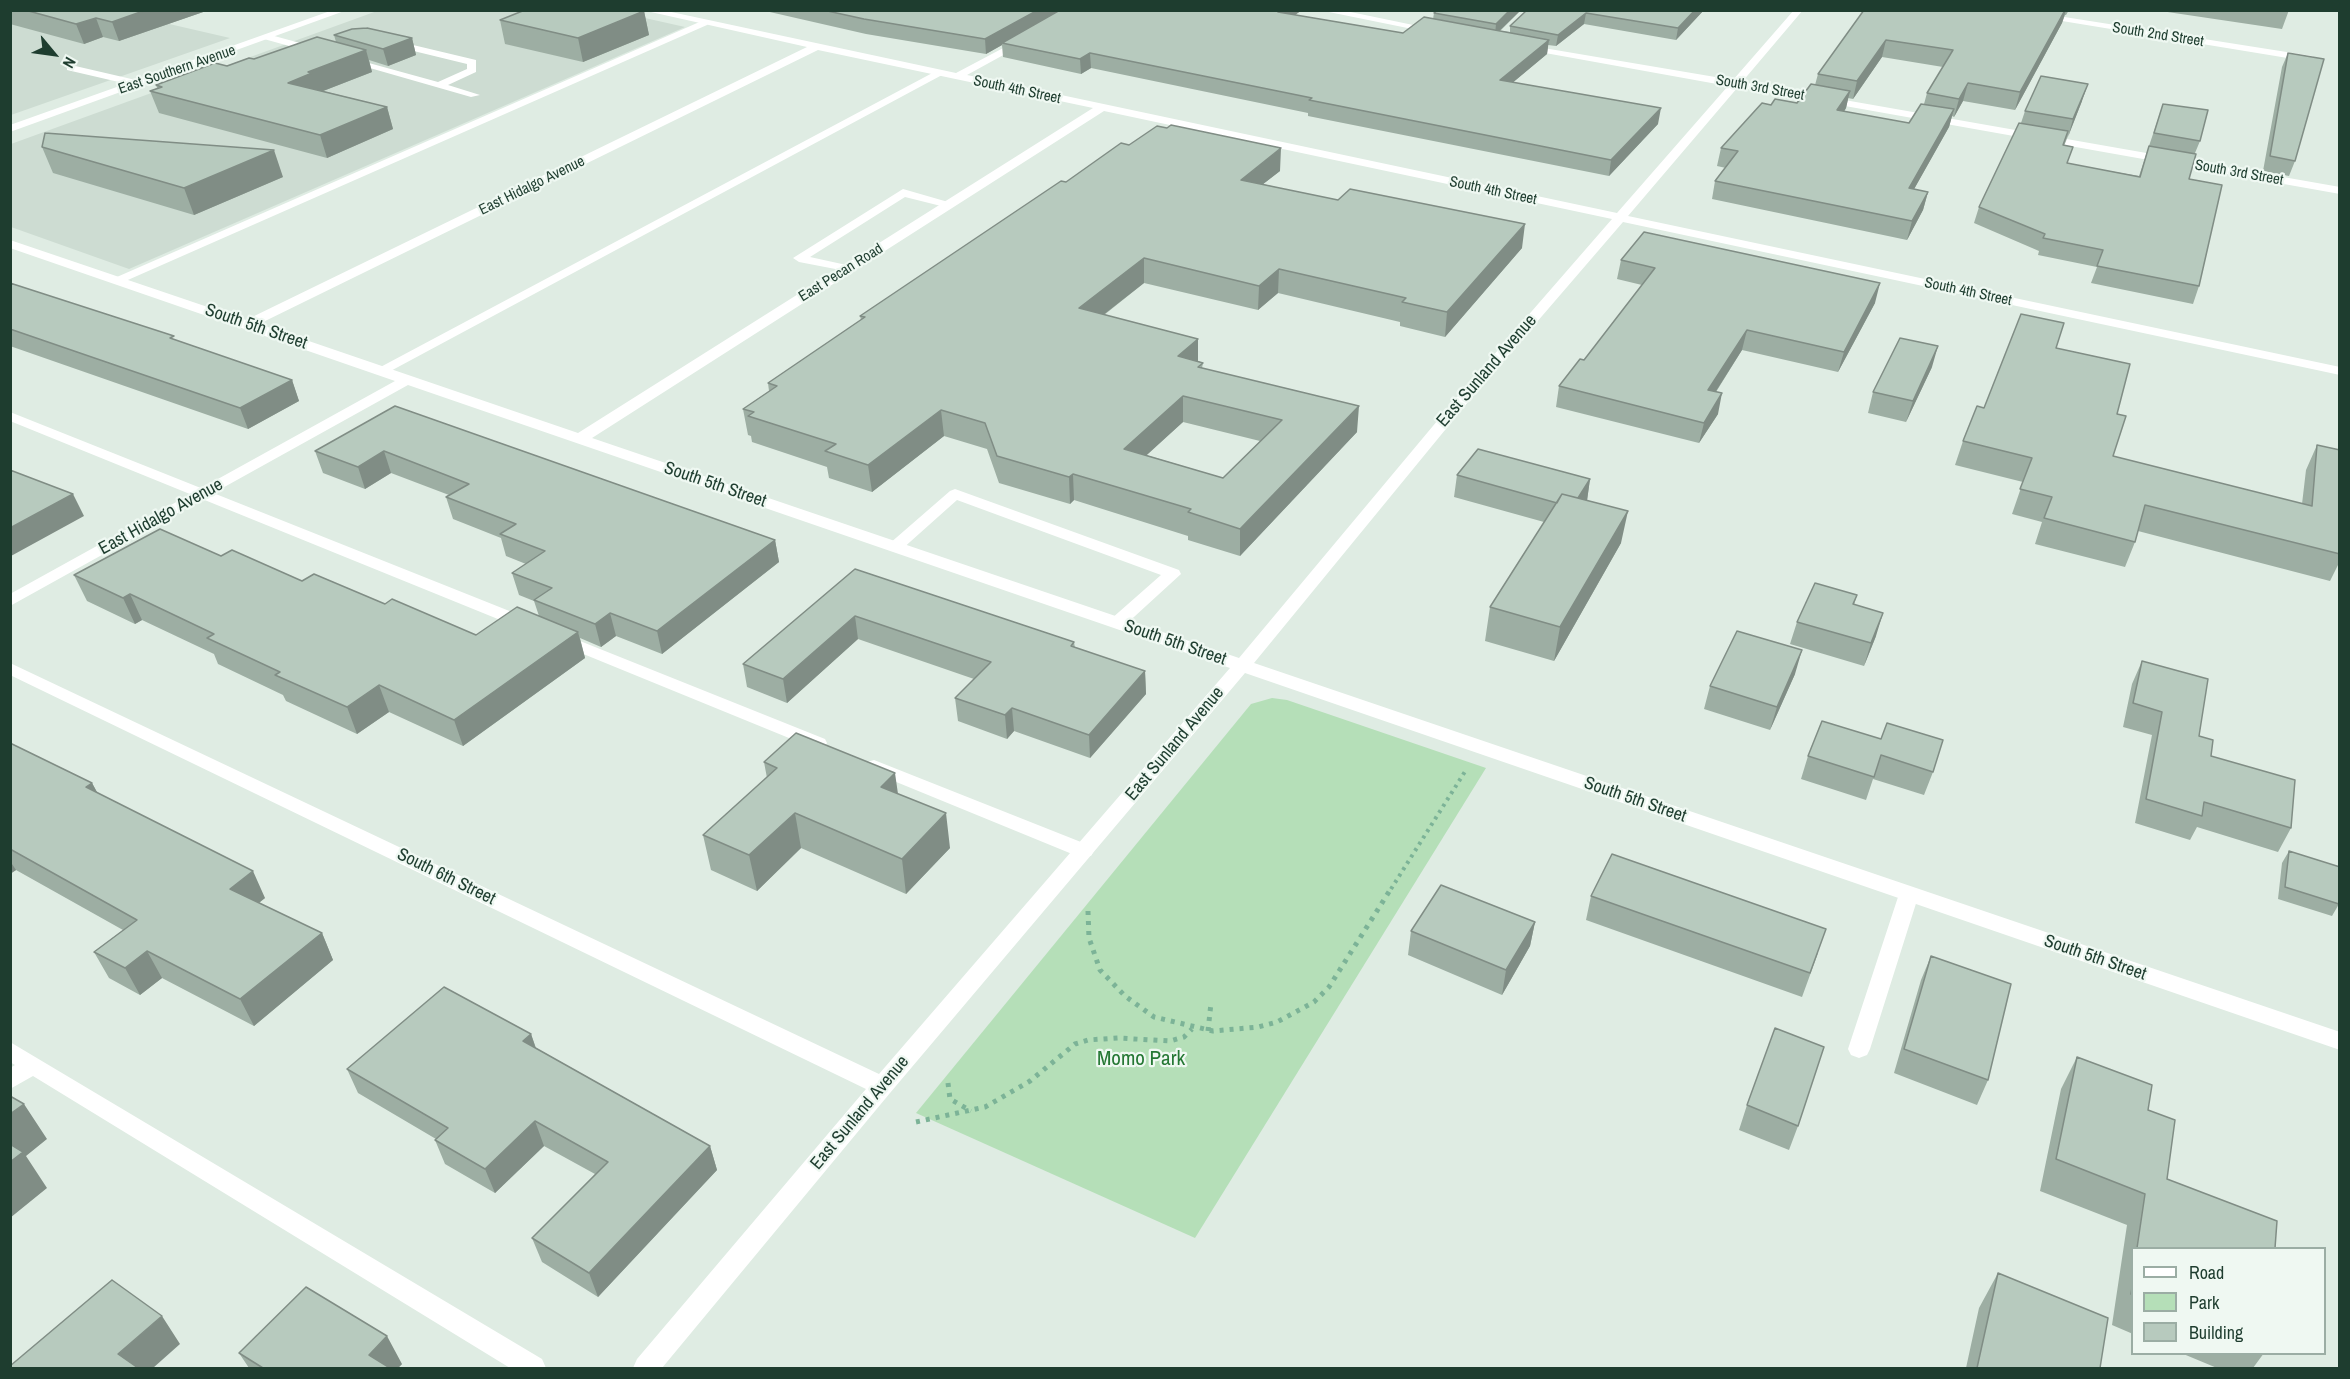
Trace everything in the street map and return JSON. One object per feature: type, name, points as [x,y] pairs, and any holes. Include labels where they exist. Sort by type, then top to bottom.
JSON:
[{"type":"street","name":"East Southern Avenue","points":[[10,129],[343,10]]},
{"type":"street","name":"South 4th Street","points":[[646,10],[2340,371]]},
{"type":"street","points":[[1323,10],[1451,33]]},
{"type":"street","name":"East Sunland Avenue","points":[[646,1368],[882,1086],[1241,666],[1463,399],[1798,10]]},
{"type":"street","name":"South 2nd Street","points":[[1999,10],[2317,60]]},
{"type":"street","points":[[116,280],[704,23]]},
{"type":"street","points":[[956,77],[1037,33]]},
{"type":"street","points":[[267,37],[475,95]]},
{"type":"street","points":[[383,41],[472,62],[472,70],[439,86]]},
{"type":"street","name":"South 3rd Street","points":[[1509,44],[2340,190]]},
{"type":"street","name":"East Hidalgo Avenue","points":[[249,324],[816,47]]},
{"type":"street","points":[[71,68],[136,84]]},
{"type":"street","points":[[380,371],[938,73]]},
{"type":"street","name":"East Pecan Road","points":[[581,438],[1101,108]]},
{"type":"street","points":[[847,269],[799,258],[903,193],[949,204]]},
{"type":"street","name":"South 5th Street","points":[[10,244],[2340,1041]]},
{"type":"street","name":"East Hidalgo Avenue","points":[[10,600],[407,380]]},
{"type":"street","points":[[10,416],[829,748]]},
{"type":"street","points":[[895,547],[955,494],[1173,574],[1117,623]]},
{"type":"street","name":"South 6th Street","points":[[10,668],[882,1086]]},
{"type":"street","points":[[862,761],[1084,851]]},
{"type":"street","points":[[1859,1049],[1909,894]]},
{"type":"street","points":[[10,1051],[533,1368]]},
{"type":"street","points":[[10,1080],[32,1065]]},
{"type":"path","points":[[1088,911],[1093,954],[1100,970],[1138,1007],[1154,1017],[1208,1031],[1258,1027],[1277,1022],[1314,1002],[1329,987],[1468,767]]},
{"type":"path","points":[[1208,1031],[1210,1003]]},
{"type":"path","points":[[916,1122],[985,1107],[1030,1081],[1075,1044],[1088,1040],[1118,1038],[1170,1041],[1184,1037],[1193,1028]]},
{"type":"path","points":[[948,1083],[950,1099],[972,1111]]},
{"type":"shaded area","points":[[113,11],[230,38],[11,115],[10,17]]},
{"type":"shaded area","points":[[377,11],[648,11],[636,16],[685,27],[129,269],[11,227],[11,144]]},
{"type":"green space","name":"Momo Park","points":[[1272,698],[1287,700],[1486,768],[1195,1238],[916,1113],[1251,704]]},
{"type":"building","points":[[25,10],[146,10],[112,22],[96,18],[76,24]]},
{"type":"building","points":[[525,10],[644,11],[578,38],[500,20]]},
{"type":"building","points":[[823,10],[1038,10],[985,39]]},
{"type":"building","points":[[1060,10],[1281,10],[1278,12],[1403,33],[1424,17],[1549,40],[1500,80],[1661,108],[1611,160],[1309,100],[1312,98],[1090,53],[1080,59],[1002,43]]},
{"type":"building","points":[[1437,10],[1510,10],[1496,24],[1434,13]]},
{"type":"building","points":[[1527,10],[1695,10],[1678,28],[1586,13],[1558,35],[1510,26]]},
{"type":"building","points":[[1864,10],[2065,10],[2020,92],[1968,83],[1959,99],[1927,93],[1953,50],[1886,40],[1857,81],[1818,74]]},
{"type":"building","points":[[367,28],[412,38],[383,49],[334,35],[352,29]]},
{"type":"building","points":[[317,37],[366,50],[308,72],[312,73],[288,83],[387,107],[320,135],[150,91],[162,87],[156,85],[215,63],[227,66]]},
{"type":"building","points":[[2288,53],[2324,59],[2295,161],[2270,156]]},
{"type":"building","points":[[2041,76],[2088,84],[2073,119],[2025,111]]},
{"type":"building","points":[[1811,84],[1850,91],[1837,110],[1909,123],[1921,104],[1954,109],[1909,188],[1928,192],[1912,221],[1715,181],[1738,151],[1721,148],[1762,103],[1771,105],[1775,99],[1797,103]]},
{"type":"building","points":[[2163,104],[2208,110],[2200,141],[2154,133]]},
{"type":"building","points":[[2019,123],[2068,131],[2063,145],[2073,147],[2067,163],[2140,177],[2149,146],[2196,154],[2189,179],[2222,185],[2199,286],[2097,266],[2103,250],[2043,238],[2045,234],[1979,207]]},
{"type":"building","points":[[1171,125],[1281,148],[1241,180],[1338,200],[1350,189],[1525,224],[1447,312],[1402,302],[1406,298],[1279,269],[1259,286],[1144,258],[1079,308],[1198,339],[1178,356],[1203,363],[1198,367],[1359,406],[1240,529],[1188,512],[1191,509],[1073,474],[1069,477],[997,456],[985,423],[941,410],[868,465],[825,451],[836,444],[748,416],[754,412],[743,409],[777,386],[768,383],[865,317],[860,316],[1061,181],[1066,182],[1121,143],[1129,145],[1157,126],[1167,128]],"holes":[[[1183,396],[1282,420],[1223,478],[1124,449]]]},
{"type":"building","points":[[45,133],[274,150],[184,188],[42,147]]},
{"type":"building","points":[[1644,232],[1880,283],[1844,352],[1747,330],[1708,390],[1722,393],[1704,423],[1559,386],[1580,359],[1584,360],[1655,268],[1621,260]]},
{"type":"building","points":[[10,283],[174,336],[170,338],[292,380],[240,408],[10,329]]},
{"type":"building","points":[[2021,314],[2064,323],[2056,348],[2130,364],[2117,414],[2126,416],[2113,456],[2312,506],[2317,445],[2340,450],[2340,554],[2145,505],[2135,542],[2044,518],[2052,497],[2020,489],[2032,458],[1963,441],[1977,406],[1984,408]]},
{"type":"building","points":[[1900,338],[1938,346],[1913,401],[1873,392]]},
{"type":"building","points":[[395,406],[775,540],[657,631],[610,613],[595,624],[534,600],[552,588],[512,573],[545,551],[500,534],[516,524],[446,497],[469,484],[384,451],[358,467],[315,451]]},
{"type":"building","points":[[1478,449],[1590,479],[1578,498],[1562,494],[1557,503],[1457,475]]},
{"type":"building","points":[[10,470],[73,494],[10,528]]},
{"type":"building","points":[[1562,494],[1628,511],[1560,627],[1490,607]]},
{"type":"building","points":[[160,529],[221,556],[232,550],[302,581],[314,574],[385,604],[392,599],[476,635],[517,607],[578,632],[454,720],[379,685],[347,707],[275,675],[280,672],[207,638],[214,634],[130,594],[123,598],[74,575]]},
{"type":"building","points":[[855,569],[1074,642],[1071,646],[1145,671],[1089,735],[1012,708],[1005,715],[955,698],[991,662],[855,616],[783,679],[743,664]]},
{"type":"building","points":[[1815,583],[1857,595],[1853,604],[1883,613],[1871,643],[1797,622]]},
{"type":"building","points":[[1737,631],[1802,650],[1777,707],[1710,686]]},
{"type":"building","points":[[2142,661],[2208,679],[2199,736],[2213,740],[2211,756],[2295,780],[2291,828],[2204,802],[2202,816],[2146,799],[2162,712],[2133,703]]},
{"type":"building","points":[[1822,721],[1881,739],[1887,723],[1943,740],[1933,772],[1881,755],[1874,777],[1808,756]]},
{"type":"building","points":[[796,733],[895,773],[881,787],[946,813],[902,859],[795,813],[749,855],[703,835],[777,768],[764,762]]},
{"type":"building","points":[[10,743],[92,783],[86,787],[253,871],[230,889],[322,933],[240,999],[147,951],[125,968],[94,952],[137,920],[10,849]]},
{"type":"building","points":[[2289,851],[2340,867],[2339,904],[2285,887]]},
{"type":"building","points":[[1612,854],[1826,929],[1810,973],[1591,896]]},
{"type":"building","points":[[1441,885],[1535,922],[1506,970],[1411,931]]},
{"type":"building","points":[[1931,956],[2011,984],[1988,1080],[1904,1049]]},
{"type":"building","points":[[444,987],[531,1034],[523,1041],[710,1146],[589,1273],[532,1238],[608,1162],[535,1121],[485,1169],[435,1140],[448,1128],[347,1069]]},
{"type":"building","points":[[1775,1028],[1824,1047],[1798,1126],[1747,1105]]},
{"type":"building","points":[[2077,1057],[2152,1085],[2148,1110],[2175,1120],[2167,1179],[2277,1221],[2275,1247],[2137,1247],[2145,1194],[2056,1159]]},
{"type":"building","points":[[10,1096],[24,1104],[10,1114]]},
{"type":"building","points":[[10,1144],[23,1152],[10,1162]]},
{"type":"building","points":[[1998,1273],[2108,1318],[2100,1368],[1977,1368]]},
{"type":"building","points":[[112,1280],[162,1316],[118,1354],[138,1368],[10,1368],[10,1366]]},
{"type":"building","points":[[306,1287],[387,1336],[369,1355],[390,1368],[263,1368],[239,1353]]}]
